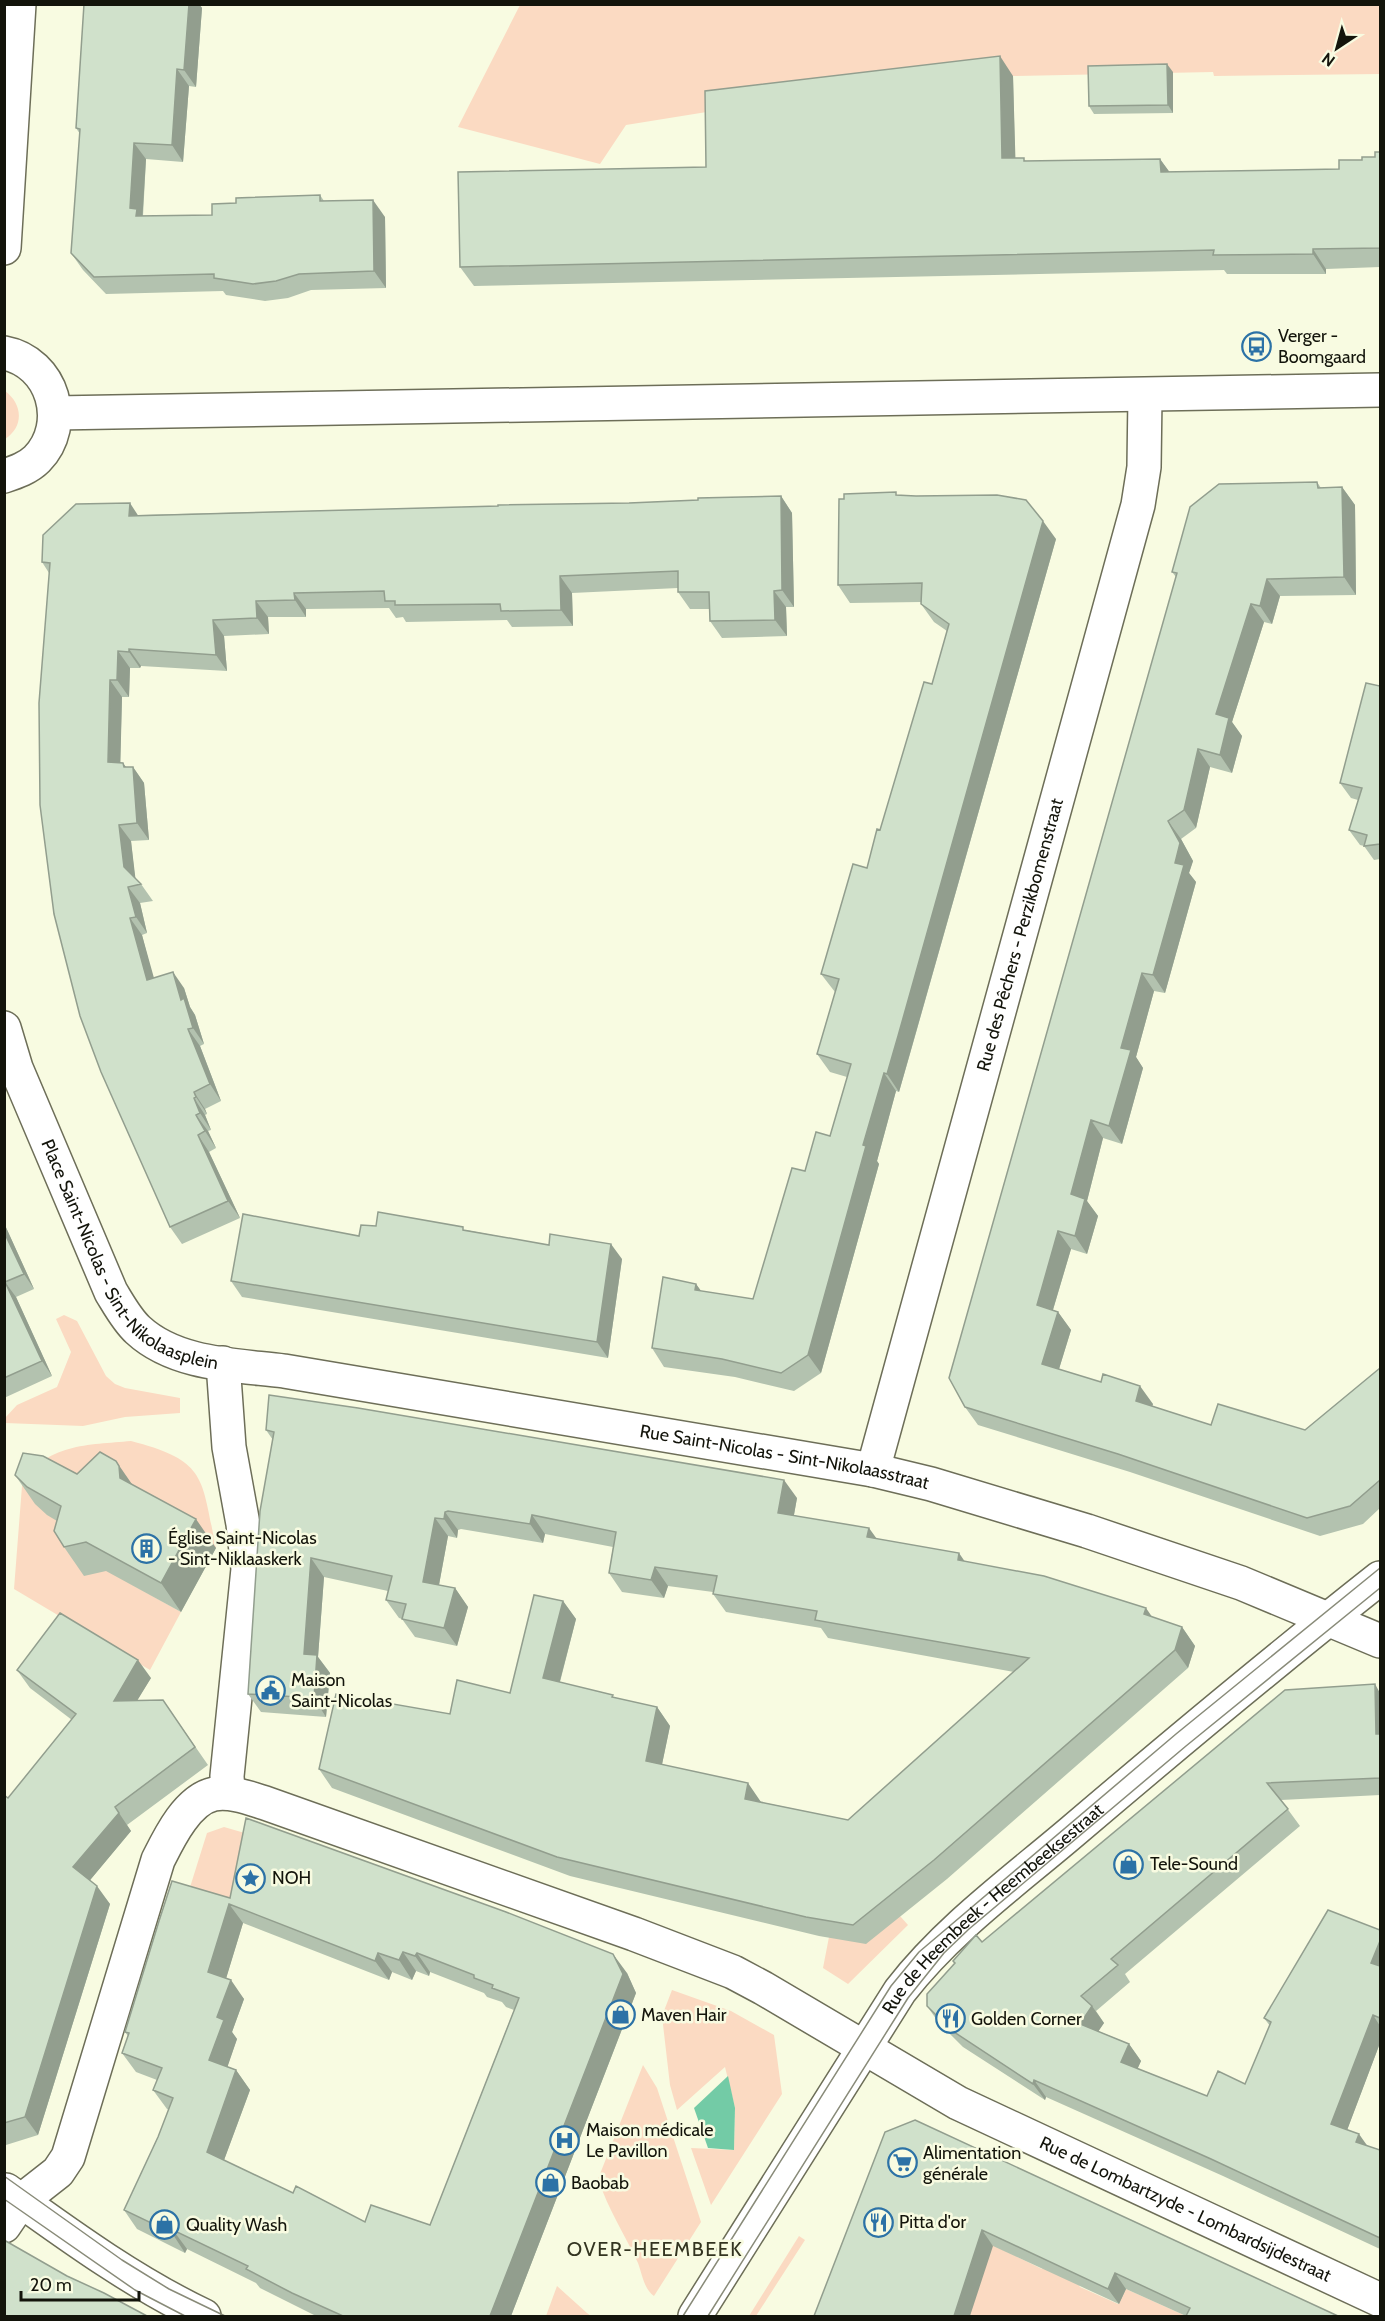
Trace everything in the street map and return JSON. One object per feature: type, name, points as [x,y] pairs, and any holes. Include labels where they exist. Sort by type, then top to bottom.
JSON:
[{"type":"street","points":[[4,248],[19,4]]},
{"type":"street","points":[[4,353],[22,359],[42,375],[53,398],[55,413],[51,436],[37,459],[27,467],[4,476]]},
{"type":"street","points":[[55,413],[1145,396],[1380,390]]},
{"type":"street","name":"Rue des Pêchers - Perzikbomenstraat","points":[[873,1470],[1138,505],[1144,467],[1145,396]]},
{"type":"street","name":"Place Saint-Nicolas - Sint-Nikolaasplein","points":[[4,1028],[10,1068],[111,1292],[122,1311],[138,1330],[159,1345],[181,1354],[223,1363],[229,1448],[243,1524],[248,1569],[227,1776],[228,1793]]},
{"type":"street","name":"Rue Saint-Nicolas - Sint-Nikolaasstraat","points":[[223,1363],[284,1371],[873,1470],[931,1484],[1087,1531],[1242,1583],[1380,1641]]},
{"type":"street","name":"Rue de Heembeek - Heembeeksestraat","points":[[695,2316],[911,1977],[964,1923],[1181,1740],[1380,1578]]},
{"type":"street","points":[[204,2316],[165,2297],[10,2205],[58,2172],[68,2157],[158,1860],[165,1845],[183,1817],[194,1806],[213,1794],[228,1793]]},
{"type":"street","name":"Rue de Lombartzyde - Lombardsijdestraat","points":[[228,1793],[265,1803],[623,1930],[733,1972],[958,2103],[1380,2300]]},
{"type":"shaded area","points":[[520,5],[1380,5],[1380,74],[1214,76],[1213,72],[1013,76],[719,110],[626,125],[600,164],[458,127]]},
{"type":"shaded area","points":[[5,391],[15,402],[19,415],[16,428],[5,439]]},
{"type":"shaded area","points":[[64,1315],[77,1321],[106,1376],[115,1384],[125,1388],[180,1398],[180,1413],[125,1417],[83,1426],[5,1423],[5,1418],[17,1405],[57,1387],[71,1352],[56,1319]]},
{"type":"shaded area","points":[[131,1441],[175,1456],[188,1465],[197,1476],[203,1489],[216,1548],[139,1506],[84,1536],[74,1560],[82,1571],[104,1569],[181,1612],[150,1670],[14,1589],[22,1486],[31,1472],[42,1461],[69,1449]]},
{"type":"shaded area","points":[[224,1827],[259,1837],[242,1917],[186,1900],[207,1833]]},
{"type":"shaded area","points":[[900,1916],[908,1925],[848,1984],[823,1968],[829,1937]]},
{"type":"shaded area","points":[[672,1990],[731,2011],[774,2035],[782,2094],[711,2205],[691,2148],[734,2150],[735,2108],[725,2067],[677,2110],[670,2085],[662,2016]]},
{"type":"shaded area","points":[[643,2065],[657,2088],[701,2222],[654,2296],[646,2285],[598,2179]]},
{"type":"shaded area","points":[[728,2076],[735,2108],[734,2150],[708,2148],[694,2108]]},
{"type":"shaded area","points":[[959,2228],[1042,2269],[1053,2246],[1080,2287],[1118,2304],[1126,2289],[1186,2316],[970,2316]]},
{"type":"shaded area","points":[[799,2236],[805,2240],[756,2316],[749,2316]]},
{"type":"shaded area","points":[[557,2286],[587,2313],[591,2316],[546,2316]]},
{"type":"building","points":[[84,4],[189,4],[184,70],[177,69],[172,145],[134,143],[130,208],[137,209],[136,216],[212,215],[212,204],[236,203],[236,198],[320,195],[320,201],[373,200],[374,271],[299,274],[276,281],[253,284],[214,278],[214,274],[94,277],[71,253],[80,129],[76,128]]},
{"type":"building","points":[[1000,56],[1002,158],[1024,158],[1024,161],[1160,159],[1161,172],[1339,169],[1339,160],[1362,160],[1362,157],[1375,157],[1375,152],[1380,152],[1380,248],[1313,249],[1313,254],[1213,255],[1214,250],[460,267],[458,172],[706,167],[705,91]]},
{"type":"building","points":[[1167,64],[1168,105],[1089,106],[1088,66]]},
{"type":"building","points":[[1317,482],[1318,488],[1342,487],[1344,577],[1267,579],[1260,606],[1251,604],[1216,714],[1229,718],[1220,755],[1198,749],[1184,810],[1168,821],[1180,843],[1175,863],[1184,865],[1153,975],[1142,973],[1121,1048],[1131,1050],[1109,1126],[1091,1120],[1071,1194],[1085,1199],[1075,1236],[1058,1231],[1037,1305],[1058,1312],[1042,1364],[1101,1382],[1103,1374],[1140,1386],[1136,1401],[1211,1425],[1218,1404],[1305,1430],[1380,1368],[1380,1480],[1350,1506],[1307,1518],[1118,1454],[965,1407],[949,1378],[1177,573],[1172,572],[1190,507],[1219,484]]},
{"type":"building","points":[[896,492],[896,495],[916,496],[997,495],[1026,500],[1043,521],[898,1036],[887,1074],[884,1073],[863,1145],[866,1146],[808,1355],[781,1373],[722,1359],[652,1348],[663,1277],[696,1284],[695,1290],[753,1299],[792,1168],[805,1171],[816,1132],[830,1136],[851,1064],[817,1054],[839,979],[821,974],[853,864],[867,868],[877,829],[880,830],[924,682],[932,684],[949,624],[921,604],[922,583],[838,585],[839,499],[844,499],[844,494]]},
{"type":"building","points":[[781,496],[782,590],[774,591],[775,620],[710,621],[709,592],[678,592],[678,571],[560,576],[561,610],[501,611],[500,604],[395,605],[395,601],[385,601],[384,591],[294,593],[295,600],[256,601],[257,618],[213,620],[216,655],[129,649],[129,652],[118,651],[117,680],[110,680],[108,762],[123,763],[124,767],[133,767],[137,823],[119,825],[124,867],[141,884],[128,887],[136,917],[130,918],[147,980],[173,972],[181,1000],[184,998],[193,1028],[188,1029],[210,1084],[194,1092],[200,1113],[196,1115],[205,1131],[198,1135],[228,1201],[170,1227],[101,1072],[80,1016],[54,914],[40,805],[39,703],[50,563],[42,562],[43,535],[76,504],[130,503],[129,516],[629,503],[698,500],[698,498]]},
{"type":"building","points":[[1366,683],[1380,686],[1380,844],[1364,846],[1367,835],[1349,830],[1362,788],[1340,783]]},
{"type":"building","points":[[378,1212],[549,1245],[550,1234],[611,1244],[597,1342],[231,1281],[243,1214],[359,1236],[361,1225],[376,1226]]},
{"type":"building","points":[[4,1232],[24,1274],[5,1282],[42,1361],[4,1378]]},
{"type":"building","points":[[269,1395],[784,1480],[778,1513],[869,1528],[867,1537],[959,1553],[958,1560],[1044,1576],[1146,1608],[1144,1614],[1182,1627],[1175,1650],[934,1860],[853,1925],[806,1917],[557,1857],[319,1769],[336,1694],[450,1714],[457,1680],[510,1693],[534,1595],[563,1601],[543,1678],[657,1707],[646,1761],[748,1783],[745,1799],[848,1820],[1029,1658],[815,1620],[817,1611],[713,1594],[717,1576],[655,1567],[651,1580],[609,1573],[616,1532],[532,1515],[530,1524],[448,1511],[445,1512],[444,1519],[435,1518],[423,1582],[455,1588],[444,1628],[402,1619],[406,1604],[386,1600],[392,1576],[311,1558],[304,1654],[317,1655],[314,1698],[248,1694],[260,1511],[274,1432],[266,1430]]},
{"type":"building","name":"Église Saint-Nicolas - Sint-Niklaaskerk","points":[[100,1452],[116,1461],[120,1478],[196,1519],[161,1583],[86,1542],[64,1547],[54,1531],[61,1506],[27,1487],[15,1475],[23,1453],[43,1456],[77,1474]]},
{"type":"building","points":[[60,1613],[138,1660],[114,1701],[163,1700],[195,1747],[115,1807],[119,1813],[73,1867],[97,1886],[25,2117],[4,2123],[4,1795],[8,1798],[76,1714],[17,1670]]},
{"type":"building","points":[[1375,1684],[1376,1734],[1380,1734],[1380,1778],[1267,1783],[1288,1809],[1111,1959],[1118,1965],[1081,1996],[1092,2006],[1080,2024],[1129,2044],[1121,2062],[1207,2096],[1218,2071],[1245,2084],[1271,2022],[1264,2018],[1328,1910],[1380,1930],[1380,1941],[1371,1963],[1380,1966],[1380,2018],[1373,2015],[1331,2124],[1359,2134],[1356,2142],[1380,2150],[1380,2238],[1034,2080],[1033,2084],[951,2030],[927,2006],[927,1994],[976,1935],[982,1942],[1285,1690]]},
{"type":"building","points":[[246,1818],[506,1912],[613,1954],[623,1974],[490,2316],[343,2316],[246,2269],[248,2266],[173,2230],[172,2233],[124,2210],[158,2137],[173,2098],[153,2090],[162,2068],[122,2053],[129,2033],[125,2032],[172,1881],[230,1898]],"holes":[[[229,1904],[375,1961],[378,1953],[399,1960],[403,1952],[415,1956],[417,1953],[474,1975],[474,1978],[493,1985],[492,1988],[519,1998],[430,2225],[371,2205],[365,2222],[296,2186],[293,2193],[207,2152],[236,2070],[209,2060],[224,2020],[217,2017],[231,1980],[208,1972]]]},
{"type":"building","points":[[915,2120],[1338,2316],[1186,2316],[1190,2308],[1115,2273],[1108,2289],[982,2230],[954,2316],[814,2316],[885,2132]]},
{"type":"building","points":[[4,2240],[67,2276],[147,2316],[4,2316]]},
{"type":"tram line","points":[[683,2316],[891,1986],[919,1952],[1176,1734],[1380,1568]]},
{"type":"tram line","points":[[708,2316],[908,1998],[944,1953],[969,1929],[1186,1746],[1380,1588]]},
{"type":"tram line","points":[[4,2176],[122,2260],[169,2289],[225,2316]]},
{"type":"tram line","points":[[4,2199],[135,2290],[185,2316]]},
{"type":"place","name":"Verger - Boomgaard","points":[[1257,346]]},
{"type":"place","name":"Église Saint-Nicolas - Sint-Niklaaskerk","points":[[147,1548]]},
{"type":"place","name":"Maison Saint-Nicolas","points":[[270,1690]]},
{"type":"place","name":"Tele-Sound","points":[[1129,1864]]},
{"type":"place","name":"NOH","points":[[251,1878]]},
{"type":"place","name":"Maven Hair","points":[[620,2015]]},
{"type":"place","name":"Golden Corner","points":[[950,2019]]},
{"type":"place","name":"Maison médicale Le Pavillon","points":[[565,2140]]},
{"type":"place","name":"Alimentation générale","points":[[902,2163]]},
{"type":"place","name":"Baobab","points":[[550,2183]]},
{"type":"place","name":"Pitta d'or","points":[[878,2222]]},
{"type":"place","name":"Quality Wash","points":[[165,2225]]},
{"type":"district","name":"OVER-HEEMBEEK","points":[[655,2249]]}]
